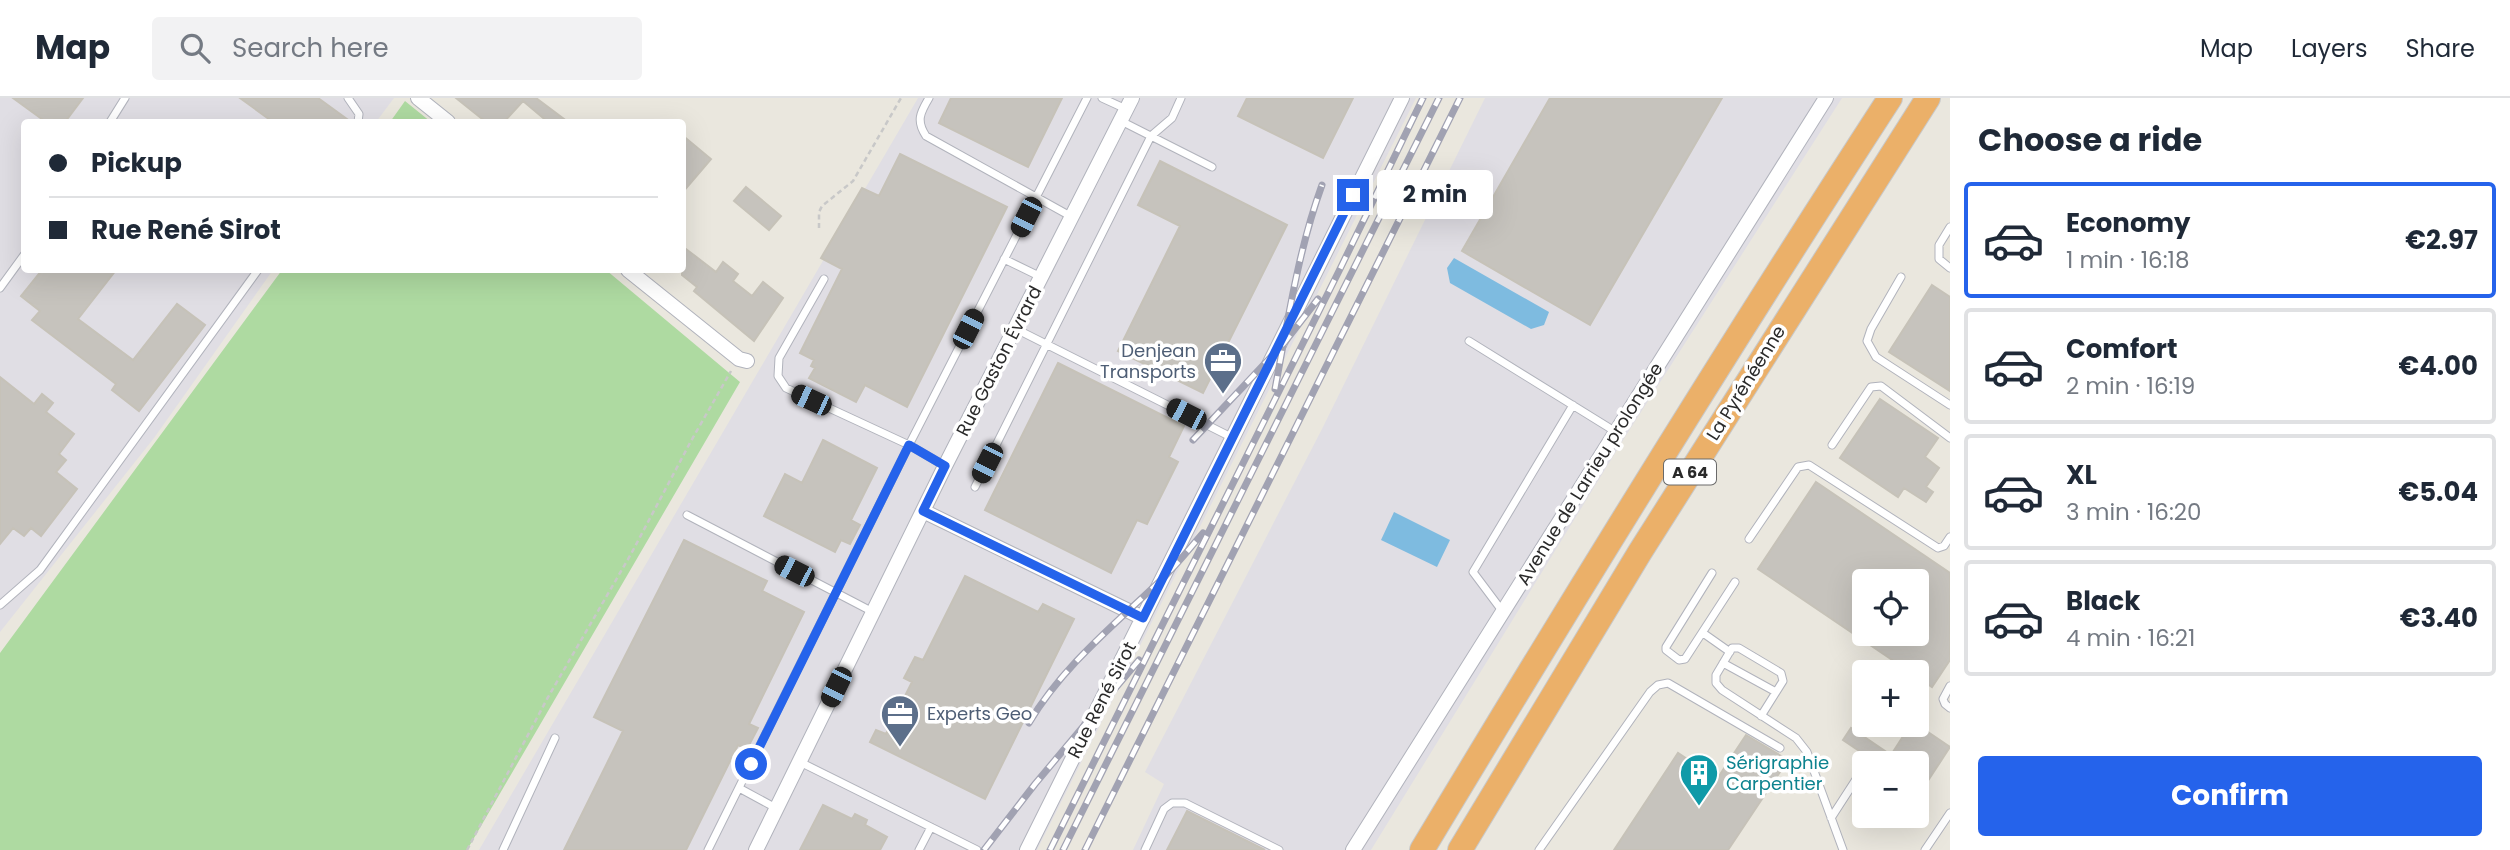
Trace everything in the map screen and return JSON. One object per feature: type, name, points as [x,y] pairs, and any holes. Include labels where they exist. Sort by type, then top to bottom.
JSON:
[{"type":"highway","name":"La Pyrénéenne","points":[[1422,850],[1612,536],[1759,300],[1890,98]]},
{"type":"highway","name":"La Pyrénéenne","points":[[1460,850],[1654,529],[1927,98]]},
{"type":"street","points":[[418,98],[444,119]]},
{"type":"street","name":"Rue René Sirot","points":[[1027,850],[1402,98]]},
{"type":"street","name":"Avenue de Larrieu prolongée","points":[[1353,850],[1826,98]]},
{"type":"street","name":"Rue Gaston Évrard","points":[[755,850],[1126,109]]},
{"type":"street","points":[[632,273],[743,360]]},
{"type":"street","points":[[923,511],[1143,618]]},
{"type":"lane","points":[[112,119],[125,98]]},
{"type":"lane","points":[[348,98],[359,114],[358,119]]},
{"type":"lane","points":[[929,98],[920,113],[920,127],[926,136],[1073,217]]},
{"type":"lane","points":[[708,850],[909,445],[1087,98]]},
{"type":"lane","points":[[1102,98],[1126,109],[1151,136],[1212,167]]},
{"type":"lane","points":[[975,487],[1151,136],[1172,118],[1181,98]]},
{"type":"lane","points":[[1950,227],[1938,245],[1939,259],[1950,268]]},
{"type":"lane","points":[[0,288],[21,259]]},
{"type":"lane","points":[[1004,259],[1042,278]]},
{"type":"lane","points":[[0,605],[40,569],[256,273]]},
{"type":"lane","points":[[1901,277],[1867,341],[1876,356],[1950,405]]},
{"type":"lane","points":[[824,279],[779,358],[778,376],[786,388],[909,445],[945,466]]},
{"type":"lane","points":[[1016,329],[1233,438]]},
{"type":"lane","points":[[1469,341],[1616,432]]},
{"type":"lane","points":[[1832,445],[1871,387],[1881,386],[1950,438]]},
{"type":"lane","points":[[1503,611],[1474,572],[1573,405]]},
{"type":"lane","points":[[1749,539],[1798,467],[1808,465],[1938,548],[1944,546],[1950,537]]},
{"type":"lane","points":[[687,516],[873,612]]},
{"type":"lane","points":[[1712,573],[1666,650],[1679,660],[1685,659],[1735,582]]},
{"type":"lane","points":[[1703,633],[1730,652]]},
{"type":"lane","points":[[1761,716],[1783,681],[1781,673],[1739,648],[1732,648],[1716,675],[1716,683],[1722,690],[1761,716],[1796,738],[1807,752],[1843,850]]},
{"type":"lane","points":[[1723,663],[1776,692]]},
{"type":"lane","points":[[1539,850],[1658,685],[1668,683],[1780,748]]},
{"type":"lane","points":[[1950,686],[1943,699],[1945,705],[1950,708]]},
{"type":"lane","points":[[503,850],[555,738]]},
{"type":"lane","points":[[799,761],[976,850]]},
{"type":"lane","points":[[1831,818],[1852,786]]},
{"type":"lane","points":[[739,788],[776,808]]},
{"type":"lane","points":[[1145,850],[1164,808],[1172,803],[1185,803],[1279,850]]},
{"type":"lane","points":[[1925,850],[1950,813]]},
{"type":"lane","points":[[919,850],[930,827]]},
{"type":"path","points":[[819,228],[819,212],[822,206],[853,181],[901,98]]},
{"type":"path","points":[[467,850],[547,699],[631,554],[691,440],[743,360]]},
{"type":"shaded area","points":[[0,98],[394,98],[378,119],[21,119],[21,273],[271,273],[154,438],[0,632]]},
{"type":"shaded area","points":[[918,98],[1416,98],[1037,850],[479,850]]},
{"type":"shaded area","points":[[1485,98],[1842,98],[1625,437],[1371,850],[1133,850],[1164,784],[1145,772],[1322,429]]},
{"type":"green space","points":[[405,101],[427,119],[392,119]]},
{"type":"green space","points":[[280,273],[610,273],[740,382],[467,850],[0,850],[0,653]]},
{"type":"water","points":[[1454,258],[1549,312],[1544,325],[1531,329],[1450,283],[1447,268]]},
{"type":"water","points":[[1394,512],[1450,540],[1437,567],[1381,540]]},
{"type":"building","points":[[13,98],[83,98],[67,119],[42,119]]},
{"type":"building","points":[[240,98],[318,98],[347,119],[269,119]]},
{"type":"building","points":[[456,98],[536,98],[564,119],[544,119],[523,101],[507,119],[482,119]]},
{"type":"building","points":[[951,98],[1062,98],[1028,167],[939,123]]},
{"type":"building","points":[[1247,98],[1353,98],[1323,158],[1238,116]]},
{"type":"building","points":[[1550,98],[1722,98],[1590,325],[1462,251]]},
{"type":"building","points":[[686,138],[711,159],[686,188]]},
{"type":"building","points":[[900,154],[1007,207],[907,407],[865,385],[856,402],[809,378],[815,368],[811,366],[814,360],[800,353],[842,269],[821,258],[862,188],[879,196]]},
{"type":"building","points":[[1160,161],[1287,225],[1203,393],[1118,351],[1180,226],[1138,205]]},
{"type":"building","points":[[746,187],[781,216],[769,230],[734,201]]},
{"type":"building","points":[[686,249],[716,272],[723,262],[738,274],[733,281],[752,296],[763,282],[783,298],[754,341],[694,291],[697,287],[682,275],[686,273]]},
{"type":"building","points":[[40,273],[114,273],[78,319],[133,360],[177,304],[205,325],[139,411],[112,390],[116,384],[32,320],[40,311],[21,296]]},
{"type":"building","points":[[1932,285],[1950,297],[1950,391],[1889,352]]},
{"type":"building","points":[[1058,363],[1184,426],[1169,457],[1178,462],[1147,524],[1137,520],[1111,573],[985,510]]},
{"type":"building","points":[[0,377],[34,404],[42,394],[53,403],[46,412],[74,434],[59,454],[66,460],[56,472],[77,489],[41,536],[31,528],[24,536],[13,528],[0,544]]},
{"type":"building","points":[[1880,399],[1938,438],[1925,457],[1939,468],[1926,487],[1933,492],[1926,502],[1904,488],[1898,497],[1840,458]]},
{"type":"building","points":[[823,440],[877,468],[851,520],[860,525],[850,544],[841,540],[835,552],[764,516],[785,474],[802,483]]},
{"type":"building","points":[[1816,482],[1950,573],[1950,660],[1932,687],[1929,685],[1929,660],[1892,660],[1872,646],[1929,646],[1929,569],[1852,569],[1852,633],[1758,569]]},
{"type":"building","points":[[684,540],[767,581],[762,591],[804,612],[749,724],[758,728],[747,749],[738,745],[686,850],[564,850],[623,731],[594,717]]},
{"type":"building","points":[[965,576],[1038,612],[1043,604],[1074,619],[985,799],[870,742],[876,730],[886,734],[912,682],[904,678],[915,657],[923,660]]},
{"type":"building","points":[[1851,728],[1852,737],[1864,737],[1885,751],[1859,751],[1843,740]]},
{"type":"building","points":[[1929,733],[1950,747],[1929,779],[1929,751],[1894,751],[1903,737],[1929,737]]},
{"type":"building","name":"Sérigraphie Carpentier","points":[[1746,735],[1788,760],[1728,850],[1614,850],[1678,753],[1717,779]]},
{"type":"building","points":[[823,805],[852,819],[855,814],[867,820],[865,825],[887,837],[880,850],[800,850]]},
{"type":"building","points":[[1187,811],[1265,850],[1167,850]]},
{"type":"railway","points":[[1050,850],[1423,98]]},
{"type":"railway","points":[[1063,850],[1439,98]]},
{"type":"railway","points":[[1085,850],[1460,98]]},
{"type":"railway","points":[[1275,389],[1300,260],[1322,185]]},
{"type":"railway","points":[[1193,440],[1284,343],[1318,299]]},
{"type":"railway","points":[[1029,723],[1073,665],[1166,576],[1203,533]]},
{"type":"railway","points":[[984,850],[1035,784],[1139,660]]},
{"type":"place","name":"Denjean Transports","points":[[1223,395]]},
{"type":"place","name":"Experts Geo","points":[[900,748]]},
{"type":"place","name":"Sérigraphie Carpentier","points":[[1699,807]]},
{"type":"route","points":[[751,764],[909,445],[945,466],[923,511],[1143,618],[1353,195]]}]
